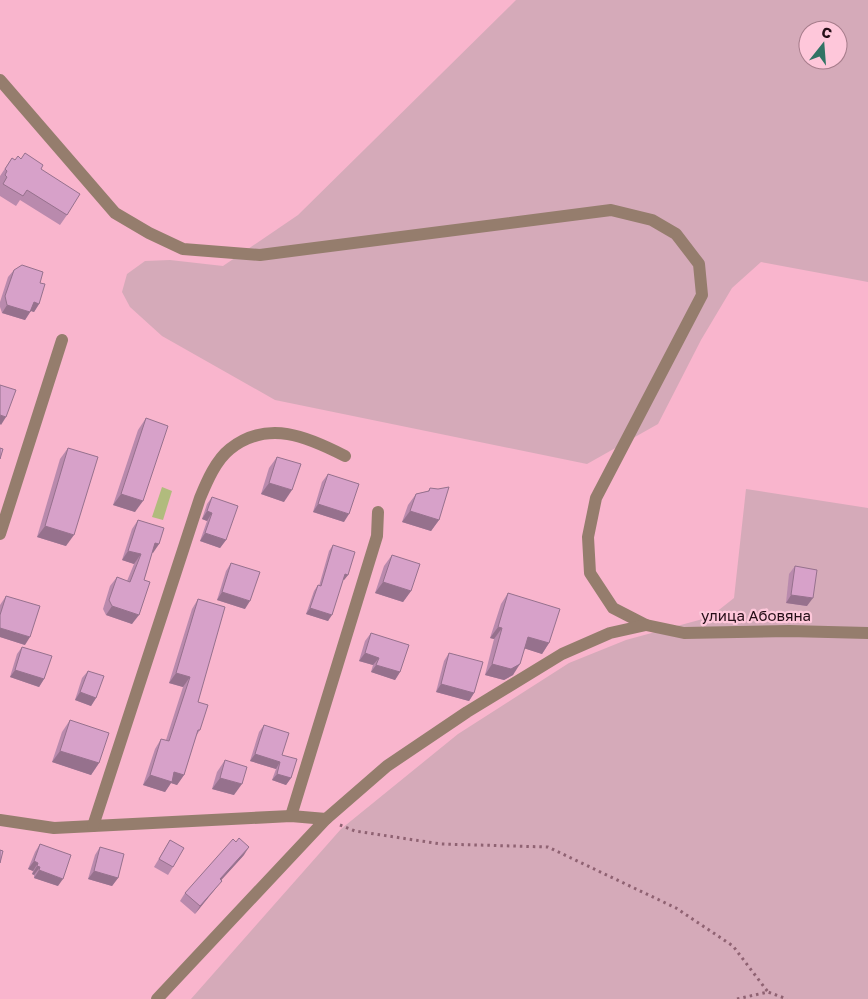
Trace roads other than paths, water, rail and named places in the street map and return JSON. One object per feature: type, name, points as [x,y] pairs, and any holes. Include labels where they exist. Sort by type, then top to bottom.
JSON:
[{"type":"street","points":[[0,80],[115,213],[149,233],[183,249],[260,255],[610,210],[652,220],[676,234],[699,264],[702,295],[596,498],[588,537],[590,573],[594,580],[613,608],[646,625]]},
{"type":"street","points":[[0,534],[62,340]]},
{"type":"street","points":[[92,826],[200,498],[211,473],[229,449],[252,435],[275,433],[298,435],[345,456]]},
{"type":"street","points":[[291,816],[377,536],[378,512]]},
{"type":"street","points":[[157,999],[326,819],[387,766],[474,707],[562,654],[610,633],[646,625]]},
{"type":"street","name":"улица Абовяна","points":[[646,625],[684,632],[789,631],[868,633]]},
{"type":"street","points":[[0,820],[54,828],[291,816],[326,819]]}]
